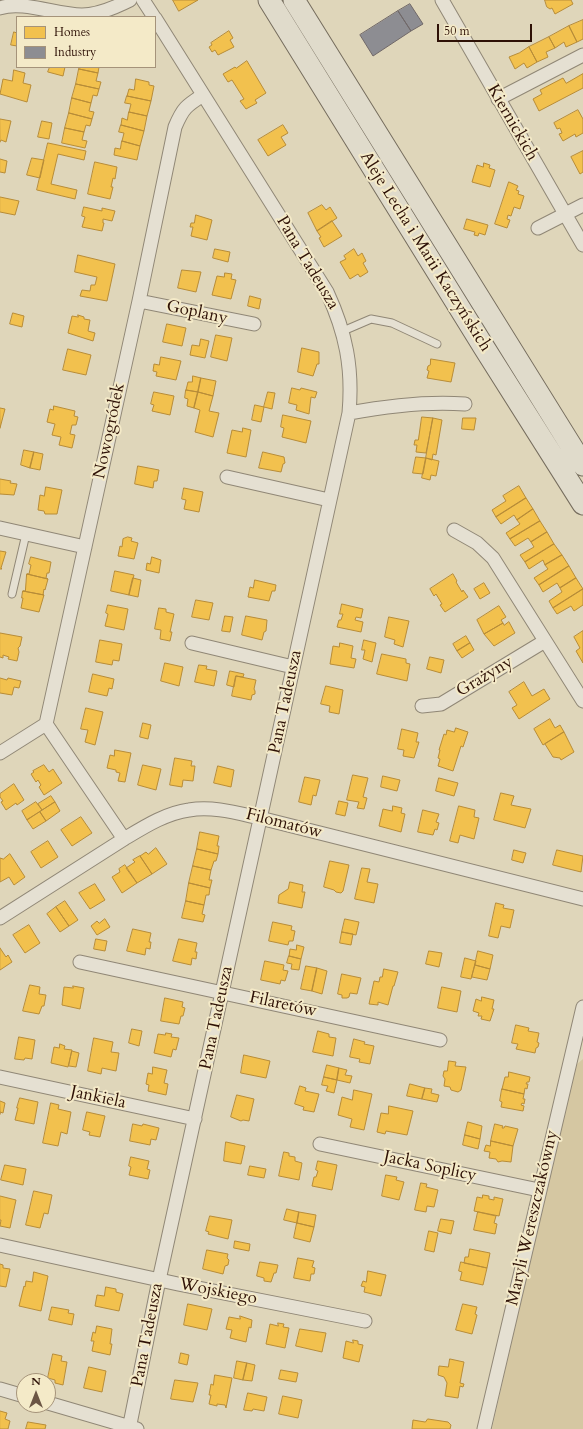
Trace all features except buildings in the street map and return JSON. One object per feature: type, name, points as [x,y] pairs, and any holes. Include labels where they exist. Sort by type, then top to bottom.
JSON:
[{"type":"main road","name":"Aleje Lecha i Marii Kaczyńskich","points":[[269,0],[583,504]]},
{"type":"main road","name":"Aleje Lecha i Marii Kaczyńskich","points":[[294,0],[583,465]]},
{"type":"street","points":[[0,8],[7,4],[22,4],[70,15],[84,15],[100,12],[130,0]]},
{"type":"street","name":"Pana Tadeusza","points":[[143,0],[154,16]]},
{"type":"street","name":"Kiernickich","points":[[442,0],[583,245]]},
{"type":"street","name":"Pana Tadeusza","points":[[132,1429],[160,1280],[349,413],[351,396],[350,374],[343,331],[340,320],[327,292],[156,20]]},
{"type":"street","points":[[498,99],[583,55]]},
{"type":"street","name":"Nowogródek","points":[[46,724],[139,301],[175,127],[182,112],[191,103],[203,95]]},
{"type":"street","points":[[538,228],[583,205]]},
{"type":"street","name":"Goplany","points":[[139,301],[254,324]]},
{"type":"street","points":[[349,413],[385,406],[445,402],[465,404]]},
{"type":"street","points":[[227,477],[329,500]]},
{"type":"street","points":[[0,528],[85,547]]},
{"type":"street","points":[[454,530],[477,543],[493,558],[583,701]]},
{"type":"street","name":"Grażyny","points":[[422,706],[441,704],[545,641]]},
{"type":"street","points":[[192,643],[293,667]]},
{"type":"street","points":[[0,753],[46,724],[124,839]]},
{"type":"street","name":"Filomatów","points":[[0,918],[142,828],[164,817],[188,810],[208,809],[227,811],[260,818],[583,899]]},
{"type":"street","name":"Filaretów","points":[[80,962],[440,1040]]},
{"type":"street","name":"Maryli Wereszczakówny","points":[[484,1429],[540,1190],[578,1046],[583,1007]]},
{"type":"street","name":"Jankiela","points":[[0,1077],[195,1119]]},
{"type":"street","name":"Jacka Soplicy","points":[[320,1144],[540,1190]]},
{"type":"street","name":"Wojskiego","points":[[0,1245],[160,1280],[366,1321]]},
{"type":"street","points":[[0,1389],[16,1394]]},
{"type":"street","points":[[56,1405],[132,1429]]},
{"type":"lane","points":[[343,331],[372,319],[392,323],[437,344]]},
{"type":"lane","points":[[12,594],[26,534]]},
{"type":"shaded area","points":[[583,1059],[583,1429],[492,1429],[572,1076],[576,1065]]}]
